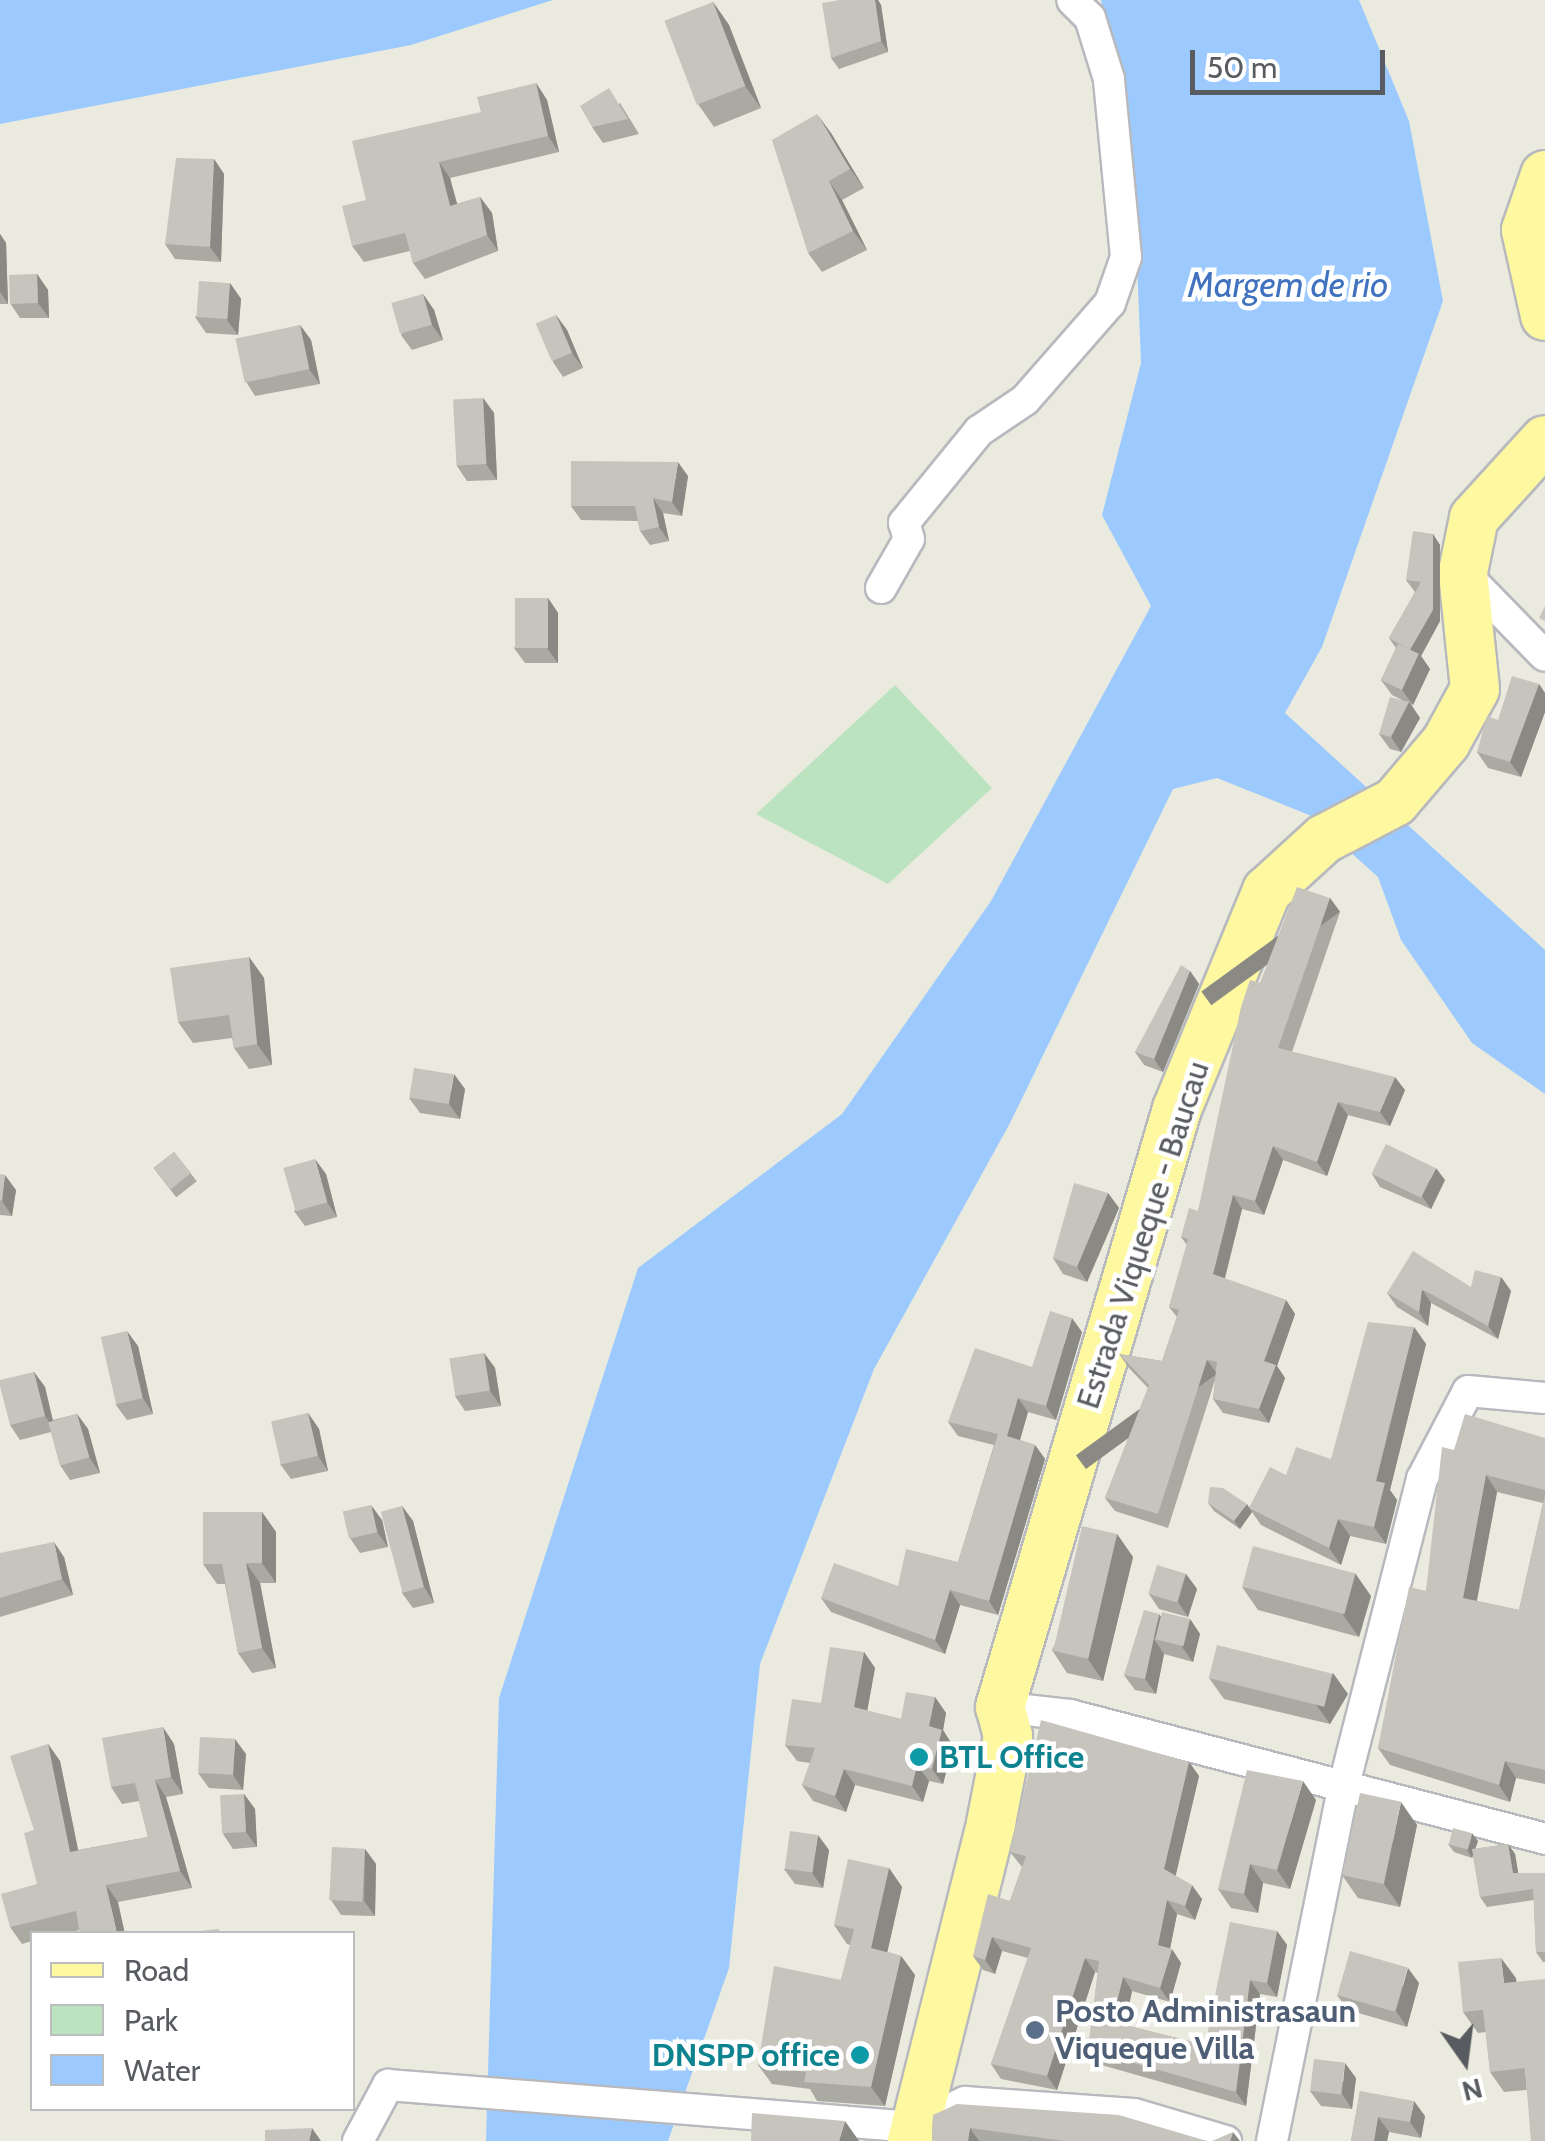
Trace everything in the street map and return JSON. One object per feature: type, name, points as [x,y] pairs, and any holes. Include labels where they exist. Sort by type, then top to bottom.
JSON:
[{"type":"main road","points":[[1545,175],[1526,230],[1545,316]]},
{"type":"main road","name":"Estrada Viqueque - Baucau","points":[[912,2134],[987,1842],[1008,1736],[1000,1706],[1177,1109],[1266,891],[1324,840],[1395,802],[1446,742],[1475,689],[1463,572],[1474,518],[1545,440]]},
{"type":"street","points":[[881,588],[909,540],[904,524],[979,431],[1025,400],[1110,303],[1126,257],[1109,79],[1090,18],[1072,0]]},
{"type":"street","points":[[1463,572],[1545,656]]},
{"type":"street","points":[[1272,2141],[1344,1785],[1422,1479],[1468,1392],[1545,1398]]},
{"type":"street","points":[[1000,1706],[1070,1715],[1545,1838]]},
{"type":"street","points":[[358,2141],[388,2085],[912,2134],[965,2102],[1134,2114],[1226,2141]]},
{"type":"green space","points":[[895,685],[992,788],[888,884],[756,814]]},
{"type":"water","points":[[0,0],[553,0],[411,45],[0,124]]},
{"type":"water","name":"Margem de rio","points":[[1101,0],[1359,0],[1409,121],[1443,301],[1322,647],[1285,713],[1545,950],[1545,1094],[1472,1043],[1401,940],[1378,877],[1309,815],[1217,778],[1173,789],[1009,1125],[874,1369],[760,1664],[729,1968],[668,2141],[486,2141],[499,1698],[638,1268],[842,1114],[991,901],[1151,606],[1102,515],[1141,363],[1132,137]]},
{"type":"building","points":[[875,0],[881,41],[831,58],[822,3]]},
{"type":"building","points":[[713,2],[745,86],[697,105],[664,21]]},
{"type":"building","points":[[536,83],[548,136],[439,162],[450,206],[480,197],[487,235],[413,263],[405,233],[352,246],[342,206],[366,200],[352,141],[481,112],[477,97]]},
{"type":"building","points":[[609,88],[628,119],[592,127],[580,106]]},
{"type":"building","points":[[817,114],[850,169],[829,181],[853,231],[808,253],[772,140]]},
{"type":"building","points":[[176,158],[214,159],[210,247],[165,244]]},
{"type":"building","points":[[37,274],[38,303],[10,304],[9,275]]},
{"type":"building","points":[[199,281],[230,283],[227,319],[196,317]]},
{"type":"building","points":[[423,294],[432,325],[400,334],[391,303]]},
{"type":"building","points":[[556,315],[572,353],[552,361],[536,324]]},
{"type":"building","points":[[300,325],[309,369],[245,383],[235,339]]},
{"type":"building","points":[[483,398],[486,464],[456,465],[453,400]]},
{"type":"building","points":[[571,461],[678,462],[672,502],[653,498],[659,527],[640,531],[635,506],[571,506]]},
{"type":"building","points":[[1413,531],[1433,534],[1433,610],[1410,650],[1389,638],[1421,582],[1406,580]]},
{"type":"building","points":[[515,598],[548,598],[548,648],[515,648]]},
{"type":"building","points":[[1398,644],[1419,654],[1402,690],[1381,680]]},
{"type":"building","points":[[1512,676],[1539,684],[1510,762],[1477,752],[1487,716],[1498,720]]},
{"type":"building","points":[[1390,697],[1409,702],[1391,737],[1379,734]]},
{"type":"building","points":[[1297,887],[1330,898],[1278,1048],[1395,1077],[1380,1112],[1338,1102],[1317,1162],[1273,1146],[1255,1201],[1233,1195],[1213,1274],[1286,1300],[1264,1361],[1276,1365],[1259,1409],[1213,1399],[1217,1362],[1207,1360],[1158,1514],[1105,1498],[1149,1385],[1119,1354],[1162,1361],[1179,1310],[1169,1307],[1188,1239],[1181,1237],[1189,1208],[1198,1211],[1241,1007],[1250,980],[1260,983]]},
{"type":"building","points":[[249,957],[257,1044],[234,1048],[229,1015],[178,1022],[170,968]]},
{"type":"building","points":[[1181,965],[1190,971],[1154,1059],[1135,1052]]},
{"type":"building","points":[[414,1068],[454,1074],[449,1104],[409,1098]]},
{"type":"building","points":[[1386,1144],[1435,1168],[1421,1198],[1372,1174]]},
{"type":"building","points":[[174,1152],[191,1173],[171,1189],[154,1168]]},
{"type":"building","points":[[315,1159],[327,1202],[296,1211],[283,1168]]},
{"type":"building","points":[[0,1174],[5,1175],[2,1201],[0,1200]]},
{"type":"building","points":[[1074,1183],[1108,1193],[1077,1267],[1053,1258]]},
{"type":"building","points":[[1413,1251],[1471,1287],[1475,1270],[1501,1277],[1488,1326],[1422,1289],[1419,1312],[1387,1293]]},
{"type":"building","points":[[1050,1311],[1072,1318],[1046,1406],[1018,1398],[1007,1436],[1035,1445],[989,1601],[950,1590],[935,1640],[821,1598],[834,1563],[898,1586],[906,1549],[958,1562],[998,1434],[948,1422],[975,1348],[1032,1367]]},
{"type":"building","points":[[1368,1322],[1414,1327],[1376,1481],[1385,1483],[1374,1527],[1338,1519],[1329,1548],[1249,1508],[1270,1467],[1286,1475],[1296,1447],[1331,1459]]},
{"type":"building","points":[[127,1331],[143,1398],[116,1404],[101,1337]]},
{"type":"building","points":[[484,1353],[490,1391],[455,1396],[449,1358]]},
{"type":"building","points":[[34,1372],[45,1416],[10,1425],[0,1380]]},
{"type":"building","points":[[308,1413],[318,1456],[281,1464],[271,1422]]},
{"type":"building","points":[[77,1414],[89,1457],[61,1466],[48,1422]]},
{"type":"building","points":[[1465,1414],[1545,1438],[1545,1490],[1486,1475],[1463,1598],[1519,1610],[1545,1495],[1545,1770],[1505,1761],[1499,1785],[1378,1748],[1409,1587],[1426,1591],[1442,1447],[1454,1450]]},
{"type":"building","points":[[1210,1487],[1223,1488],[1247,1504],[1234,1521],[1208,1503]]},
{"type":"building","points":[[371,1505],[377,1532],[349,1539],[343,1512]]},
{"type":"building","points":[[402,1506],[424,1587],[402,1593],[381,1512]]},
{"type":"building","points":[[203,1512],[262,1512],[262,1563],[246,1563],[262,1648],[238,1653],[222,1564],[203,1564]]},
{"type":"building","points":[[1082,1526],[1117,1534],[1088,1659],[1053,1651]]},
{"type":"building","points":[[54,1542],[62,1579],[0,1598],[0,1553]]},
{"type":"building","points":[[1253,1546],[1355,1573],[1345,1614],[1242,1587]]},
{"type":"building","points":[[1157,1565],[1186,1574],[1177,1602],[1148,1594]]},
{"type":"building","points":[[1144,1610],[1159,1614],[1145,1679],[1124,1675]]},
{"type":"building","points":[[1162,1612],[1190,1619],[1183,1646],[1155,1639]]},
{"type":"building","points":[[1217,1645],[1332,1674],[1324,1707],[1209,1678]]},
{"type":"building","points":[[830,1647],[864,1652],[854,1707],[901,1719],[906,1692],[935,1697],[929,1726],[942,1730],[932,1769],[917,1765],[912,1786],[844,1769],[835,1796],[802,1785],[815,1748],[785,1745],[792,1699],[821,1703]]},
{"type":"building","points":[[1041,1720],[1189,1762],[1164,1869],[1192,1885],[1185,1906],[1167,1900],[1158,1945],[1172,1949],[1160,1988],[1123,1977],[1112,2022],[1205,2045],[1230,1922],[1277,1931],[1267,1983],[1250,1980],[1236,2092],[1088,2050],[1099,1961],[1085,1958],[1047,2076],[991,2064],[1031,1948],[992,1937],[985,1960],[973,1956],[988,1894],[1010,1901],[1026,1856],[1010,1852]]},
{"type":"building","points":[[163,1727],[171,1777],[155,1780],[180,1871],[106,1885],[116,1931],[79,1931],[76,1911],[10,1927],[1,1894],[37,1884],[24,1833],[34,1830],[10,1756],[48,1744],[70,1852],[148,1837],[135,1783],[111,1787],[102,1738]]},
{"type":"building","points":[[200,1737],[235,1739],[233,1775],[198,1773]]},
{"type":"building","points":[[1247,1770],[1303,1781],[1277,1870],[1250,1864],[1244,1894],[1218,1889]]},
{"type":"building","points":[[1360,1793],[1401,1802],[1384,1884],[1343,1875]]},
{"type":"building","points":[[244,1794],[246,1832],[222,1833],[220,1795]]},
{"type":"building","points":[[1453,1828],[1472,1833],[1468,1850],[1449,1844]]},
{"type":"building","points":[[790,1831],[818,1835],[812,1873],[785,1869]]},
{"type":"building","points":[[1508,1844],[1513,1873],[1545,1873],[1545,1952],[1536,1952],[1533,1889],[1480,1897],[1472,1849]]},
{"type":"building","points":[[332,1847],[365,1849],[362,1902],[329,1900]]},
{"type":"building","points":[[848,1859],[889,1868],[871,1948],[901,1956],[871,2087],[804,2082],[806,2072],[758,2065],[774,1966],[841,1980],[854,1929],[834,1925]]},
{"type":"building","points":[[1350,1951],[1408,1968],[1395,2012],[1337,1995]]},
{"type":"building","points":[[1501,1958],[1504,1983],[1545,1979],[1545,2141],[1531,2141],[1525,2068],[1490,2072],[1483,2010],[1463,2012],[1458,1962]]},
{"type":"building","points":[[1314,2059],[1345,2063],[1341,2095],[1310,2091]]},
{"type":"building","points":[[1360,2091],[1414,2101],[1410,2122],[1378,2117],[1374,2141],[1351,2141]]},
{"type":"building","points":[[957,2104],[1119,2115],[1207,2141],[1064,2141],[970,2128],[968,2141],[932,2141],[933,2115]]},
{"type":"building","points":[[752,2113],[845,2121],[839,2141],[751,2141]]},
{"type":"building","points":[[312,2128],[309,2141],[265,2141],[265,2130]]},
{"type":"building","points":[[1233,2132],[1230,2141],[1212,2141]]},
{"type":"place","name":"BTL Office","points":[[919,1757]]},
{"type":"place","name":"Posto Administrasaun Viqueque Villa","points":[[1035,2030]]},
{"type":"place","name":"DNSPP office","points":[[860,2055]]}]
